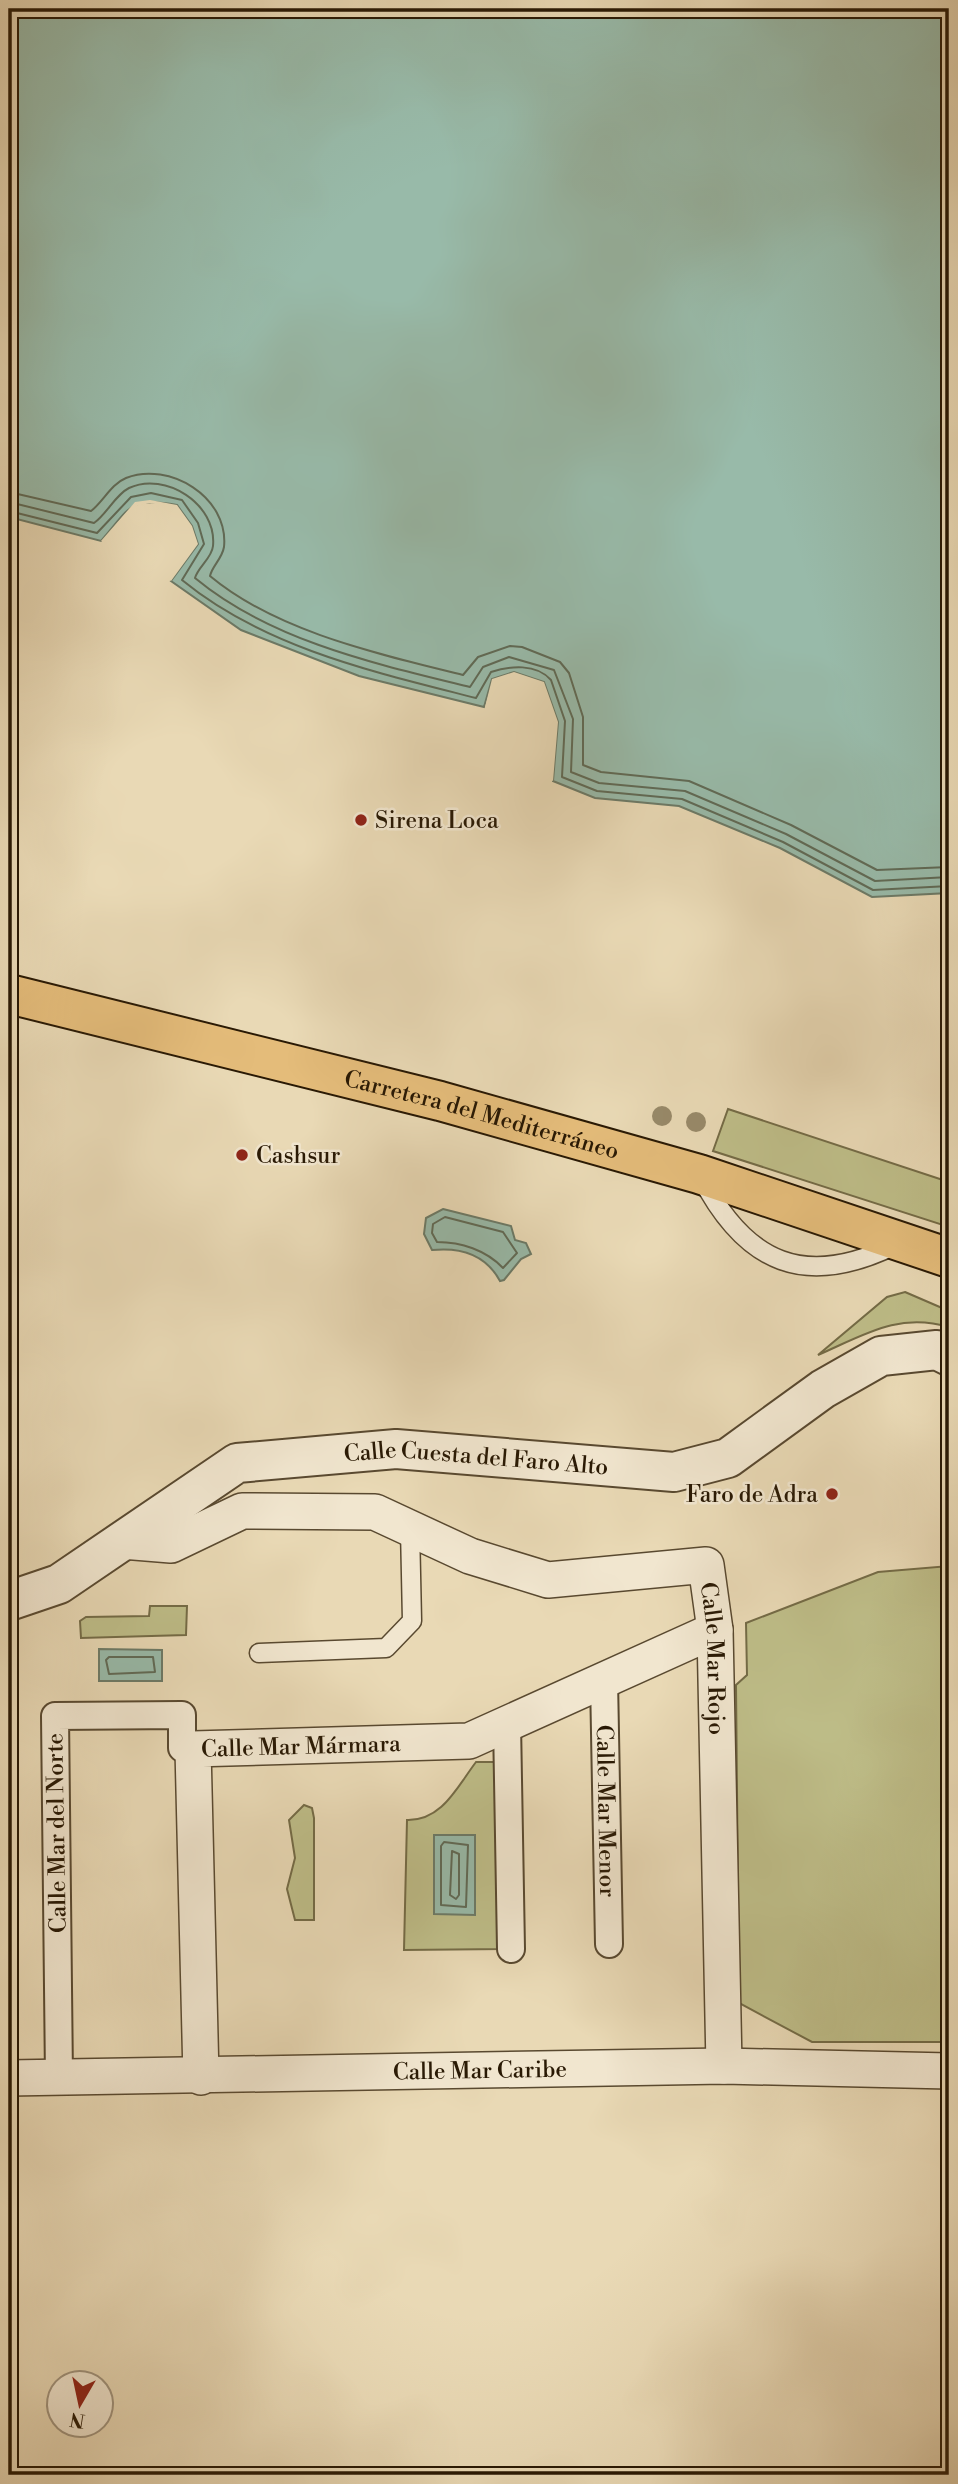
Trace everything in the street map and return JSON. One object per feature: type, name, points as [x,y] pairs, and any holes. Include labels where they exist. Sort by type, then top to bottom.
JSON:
[{"type":"highway","name":"Carretera del Mediterráneo","points":[[9,994],[440,1101],[699,1174],[949,1258]]},
{"type":"street","name":"Calle Cuesta del Faro Alto","points":[[9,1601],[59,1584],[237,1463],[396,1449],[674,1472],[728,1458],[822,1389],[881,1356],[937,1350],[949,1356]]},
{"type":"street","name":"Calle Mar Rojo","points":[[122,1541],[171,1545],[242,1511],[375,1512],[470,1556],[548,1580],[706,1565],[715,1630],[724,2066]]},
{"type":"street","name":"Calle Mar Mármara","points":[[201,2077],[193,1749],[469,1741],[715,1630]]},
{"type":"street","name":"Calle Mar Menor","points":[[604,1680],[608,1944]]},
{"type":"street","name":"Calle Mar del Norte","points":[[59,2078],[55,1716],[182,1715],[182,1748],[193,1749]]},
{"type":"street","points":[[507,1723],[511,1949]]},
{"type":"street","name":"Calle Mar Caribe","points":[[9,2078],[201,2077],[724,2066],[949,2071]]},
{"type":"lane","points":[[699,1174],[719,1213],[751,1243],[780,1261],[827,1266],[847,1263],[902,1242]]},
{"type":"lane","points":[[259,1653],[386,1648],[412,1621],[410,1528]]},
{"type":"shaded area","points":[[728,1109],[949,1182],[949,1227],[713,1151]]},
{"type":"shaded area","points":[[905,1292],[949,1311],[949,1327],[931,1323],[897,1324],[866,1333],[818,1355],[887,1297]]},
{"type":"shaded area","points":[[949,1566],[949,2042],[812,2042],[739,2003],[736,1685],[747,1675],[746,1623],[878,1572]]},
{"type":"shaded area","points":[[150,1606],[187,1606],[186,1635],[81,1638],[80,1621],[86,1617],[149,1616]]},
{"type":"shaded area","points":[[476,1762],[503,1762],[504,1949],[404,1950],[407,1820],[419,1819],[439,1809],[448,1801]]},
{"type":"shaded area","points":[[304,1805],[312,1808],[314,1818],[314,1920],[295,1920],[287,1889],[295,1858],[289,1820]]},
{"type":"water","points":[[9,9],[949,9],[949,893],[872,897],[780,848],[679,806],[595,798],[553,781],[558,722],[544,682],[514,672],[492,679],[484,707],[359,676],[241,630],[171,581],[198,544],[192,526],[177,505],[140,503],[126,512],[101,541],[9,517]]},
{"type":"water","points":[[443,1209],[511,1226],[515,1240],[526,1243],[531,1254],[521,1259],[504,1280],[500,1281],[488,1265],[472,1255],[453,1250],[432,1250],[424,1234],[426,1218]]},
{"type":"water","points":[[99,1649],[162,1650],[162,1681],[99,1681]]},
{"type":"water","points":[[434,1835],[475,1835],[475,1915],[434,1914]]},
{"type":"pier","points":[[150,500],[177,505],[192,526],[198,544],[171,581],[168,579],[194,544],[189,528],[175,508],[150,503],[137,506],[104,543],[101,541],[135,502]]},
{"type":"pier","points":[[514,672],[544,682],[558,722],[553,781],[549,779],[554,722],[541,685],[514,676],[495,682],[488,708],[484,711],[492,679]]},
{"type":"place","name":"Sirena Loca","points":[[361,820]]},
{"type":"place","name":"Cashsur","points":[[242,1155]]},
{"type":"place","name":"Faro de Adra","points":[[832,1494]]}]
